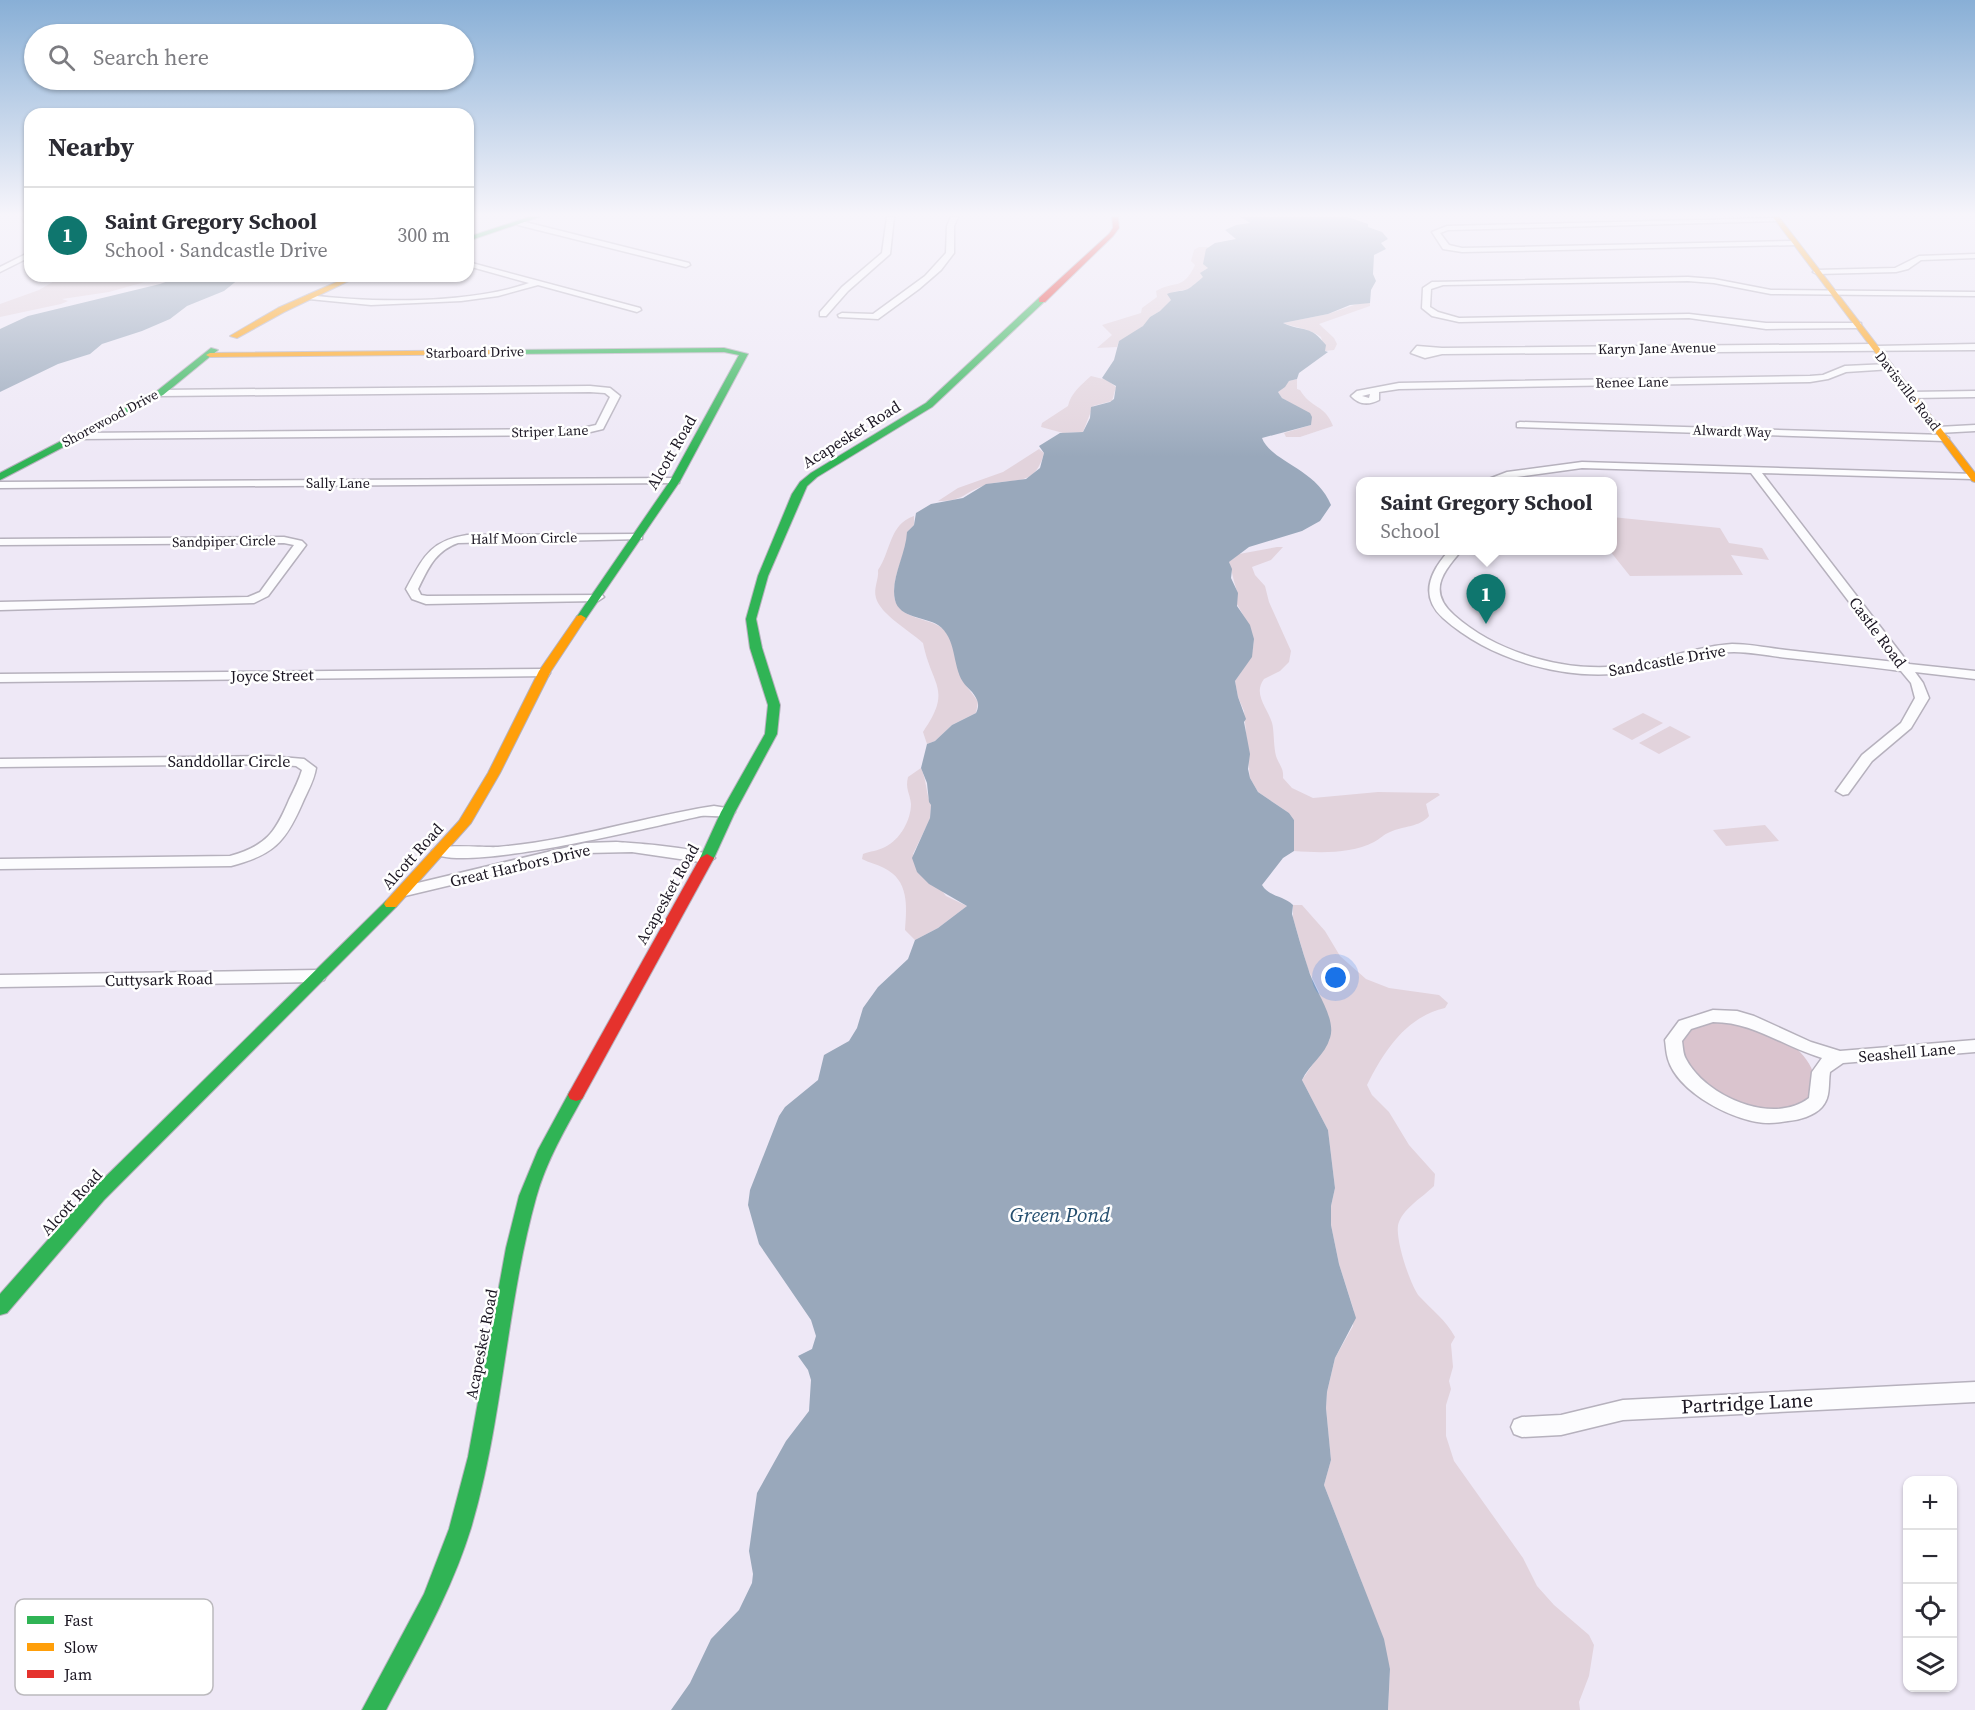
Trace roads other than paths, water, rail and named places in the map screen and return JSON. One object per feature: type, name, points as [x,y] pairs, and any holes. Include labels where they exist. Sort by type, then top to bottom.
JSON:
[{"type":"main road","points":[[234,336],[309,297]]},
{"type":"main road","name":"Acapesket Road","points":[[374,1710],[432,1600],[460,1529],[478,1457],[515,1248],[528,1196],[546,1150],[707,858],[728,812],[773,729],[773,704],[756,646],[751,615],[756,595],[800,489],[822,469],[916,414],[941,395],[1047,297]]},
{"type":"main road","name":"Davisville Road","points":[[1837,297],[1974,477]]},
{"type":"main road","name":"Starboard Drive","points":[[212,353],[724,350],[740,352]]},
{"type":"main road","name":"Alcott Road","points":[[0,1307],[98,1195],[405,891],[464,823],[484,792],[544,673],[675,481],[730,383],[744,354],[740,352]]},
{"type":"main road","name":"Shorewood Drive","points":[[0,477],[160,393],[212,353]]},
{"type":"street","points":[[309,297],[345,303],[370,304],[487,297]]},
{"type":"street","points":[[588,297],[637,310]]},
{"type":"street","points":[[823,314],[838,297]]},
{"type":"street","points":[[842,315],[875,317],[901,297]]},
{"type":"street","points":[[1427,297],[1426,308],[1434,314],[1459,320],[1689,316],[1766,326],[1858,325]]},
{"type":"street","name":"Karyn Jane Avenue","points":[[1442,351],[1975,347]]},
{"type":"street","name":"Renee Lane","points":[[1374,391],[1399,386],[1810,379],[1822,378],[1845,369],[1889,367]]},
{"type":"street","name":"Striper Lane","points":[[78,436],[578,432],[600,427],[615,396],[607,390],[590,389],[160,393]]},
{"type":"street","points":[[1911,395],[1975,394]]},
{"type":"street","name":"Alwardt Way","points":[[1520,424],[1941,434],[1975,428]]},
{"type":"street","points":[[1504,477],[1582,465],[1974,477]]},
{"type":"street","name":"Castle Road","points":[[1754,470],[1917,683],[1922,698],[1917,710],[1906,725],[1867,758],[1843,791]]},
{"type":"street","name":"Sally Lane","points":[[0,485],[675,481]]},
{"type":"street","name":"Half Moon Circle","points":[[597,597],[426,600],[416,597],[412,589],[433,551],[451,541],[467,538],[638,537]]},
{"type":"street","name":"Sandpiper Circle","points":[[0,542],[284,540],[300,545],[264,594],[250,600],[0,606]]},
{"type":"street","name":"Sandcastle Drive","points":[[1450,555],[1435,581],[1434,594],[1443,612],[1460,625],[1500,648],[1539,663],[1596,671],[1626,669],[1712,649],[1734,648],[1975,675]]},
{"type":"street","name":"Joyce Street","points":[[0,678],[544,673]]},
{"type":"street","name":"Sanddollar Circle","points":[[0,763],[279,760],[299,762],[309,768],[280,837],[266,848],[246,857],[231,861],[0,864]]},
{"type":"street","name":"Great Harbors Drive","points":[[440,851],[479,853],[519,850],[701,812],[714,810],[728,812]]},
{"type":"street","name":"Great Harbors Drive","points":[[405,891],[596,847],[634,847],[707,858]]},
{"type":"street","name":"Cuttysark Road","points":[[0,981],[318,976]]},
{"type":"street","name":"Seashell Lane","points":[[1840,1057],[1825,1064],[1822,1070],[1821,1088],[1813,1104],[1795,1114],[1769,1116],[1740,1111],[1704,1093],[1680,1068],[1674,1055],[1674,1043],[1678,1033],[1692,1021],[1705,1017],[1730,1016],[1757,1022],[1815,1050],[1840,1057],[1975,1046]]},
{"type":"street","name":"Partridge Lane","points":[[1522,1427],[1561,1425],[1623,1410],[1975,1392]]},
{"type":"water","points":[[107,297],[210,297],[187,306],[170,319],[102,344],[90,354],[58,364],[0,392],[0,329],[28,316]]},
{"type":"water","name":"Green Pond","points":[[1169,297],[1370,297],[1370,303],[1350,305],[1328,314],[1283,323],[1311,331],[1326,345],[1325,351],[1328,352],[1278,392],[1282,398],[1310,413],[1311,425],[1262,438],[1274,453],[1315,482],[1331,505],[1320,521],[1302,531],[1249,547],[1229,562],[1232,569],[1231,578],[1238,593],[1237,606],[1250,625],[1254,639],[1252,657],[1235,681],[1246,719],[1244,722],[1250,754],[1248,769],[1250,778],[1258,792],[1289,813],[1294,820],[1294,851],[1283,858],[1262,885],[1269,892],[1293,905],[1292,914],[1306,961],[1330,1021],[1328,1044],[1302,1080],[1328,1130],[1335,1188],[1331,1206],[1331,1225],[1339,1264],[1356,1318],[1335,1358],[1327,1392],[1326,1408],[1331,1460],[1324,1485],[1384,1639],[1390,1669],[1388,1710],[671,1710],[690,1683],[711,1639],[739,1610],[752,1583],[753,1574],[749,1551],[757,1493],[786,1441],[809,1411],[811,1380],[808,1370],[798,1356],[812,1349],[816,1336],[811,1320],[759,1244],[748,1205],[750,1190],[779,1116],[785,1107],[818,1080],[824,1055],[849,1041],[857,1028],[863,1008],[878,987],[908,959],[915,940],[938,928],[967,906],[929,884],[917,872],[912,858],[930,818],[931,805],[927,783],[921,768],[927,744],[935,741],[952,725],[976,713],[978,702],[963,682],[944,630],[933,622],[907,614],[897,606],[894,592],[896,575],[907,532],[914,525],[916,513],[931,504],[963,498],[986,484],[1026,479],[1040,468],[1044,453],[1039,446],[1060,433],[1083,432],[1090,418],[1091,407],[1114,399],[1116,386],[1102,378],[1114,360],[1119,341],[1143,326],[1150,317],[1171,300]]},
{"type":"place","name":"Saint Gregory School","points":[[1486,624]]}]
